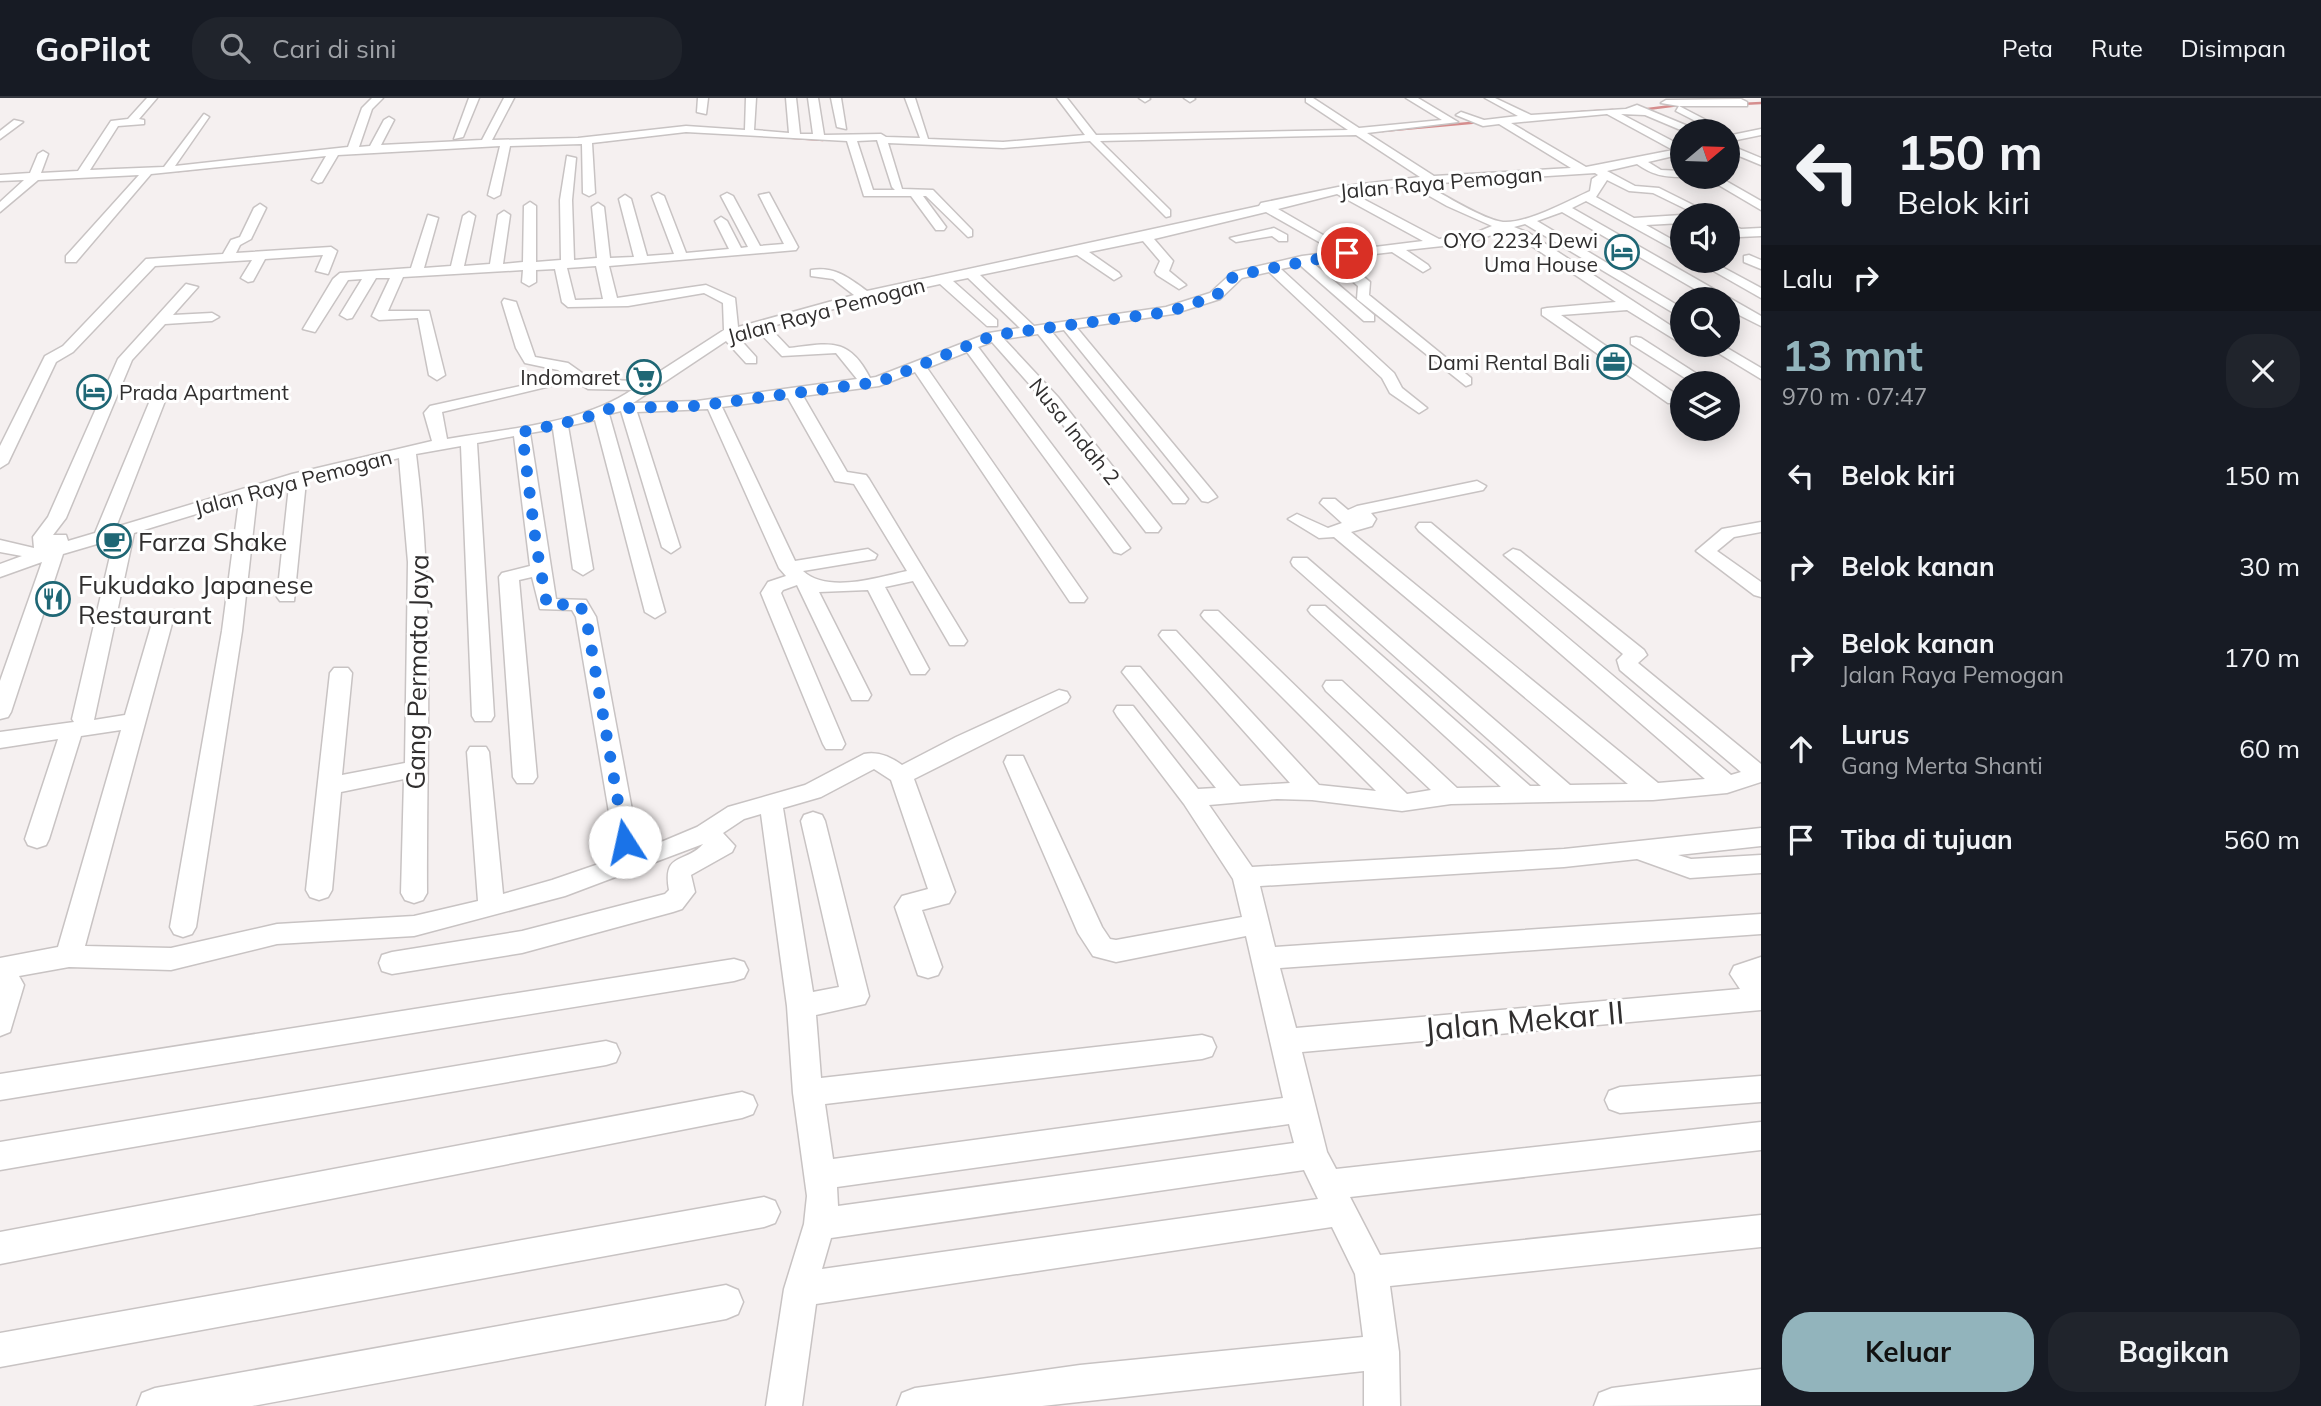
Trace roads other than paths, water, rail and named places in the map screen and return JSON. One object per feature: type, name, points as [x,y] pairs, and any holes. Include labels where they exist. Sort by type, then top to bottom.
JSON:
[{"type":"street","points":[[81,175],[115,123],[136,122],[152,98]]},
{"type":"street","points":[[352,150],[367,108],[378,98]]},
{"type":"street","points":[[458,137],[474,98]]},
{"type":"street","points":[[494,195],[496,145],[509,98]]},
{"type":"street","points":[[703,98],[699,119],[750,125],[751,98]]},
{"type":"street","points":[[791,98],[795,136]]},
{"type":"street","points":[[813,98],[819,138]]},
{"type":"street","points":[[836,98],[842,127]]},
{"type":"street","points":[[910,98],[924,137]]},
{"type":"street","points":[[1062,98],[1092,137],[1166,213]]},
{"type":"street","points":[[1410,98],[1467,120],[1503,122],[1528,117],[1642,110],[1668,104],[1744,104],[1736,100]]},
{"type":"street","points":[[1653,98],[1698,119]]},
{"type":"street","points":[[1329,99],[1362,131]]},
{"type":"street","points":[[1489,99],[1528,117]]},
{"type":"street","points":[[1598,99],[1618,109],[1642,110],[1670,122]]},
{"type":"street","points":[[1309,100],[1362,131],[1432,180]]},
{"type":"street","points":[[1736,100],[1759,102]]},
{"type":"street","points":[[1547,103],[1590,123]]},
{"type":"street","points":[[0,178],[148,172],[352,150],[583,144],[667,131],[719,130],[819,138],[993,145],[1092,137],[1292,136],[1497,118],[1480,108]]},
{"type":"street","points":[[1608,111],[1670,146]]},
{"type":"street","points":[[167,170],[202,113],[191,117]]},
{"type":"street","points":[[667,131],[668,118]]},
{"type":"street","points":[[654,132],[656,119]]},
{"type":"street","points":[[374,149],[389,120]]},
{"type":"street","points":[[0,136],[18,122]]},
{"type":"street","points":[[628,122],[629,135]]},
{"type":"street","points":[[1503,122],[1658,201]]},
{"type":"street","points":[[1740,137],[1761,132]]},
{"type":"street","points":[[852,139],[868,194],[932,193],[968,233]]},
{"type":"street","points":[[882,139],[898,187]]},
{"type":"street","points":[[583,144],[589,194]]},
{"type":"street","points":[[583,144],[566,200],[564,263],[570,303],[611,302],[667,277],[681,258],[792,246],[765,195]]},
{"type":"street","points":[[1740,148],[1761,162]]},
{"type":"street","points":[[318,180],[334,153]]},
{"type":"street","points":[[0,208],[33,178],[43,154]]},
{"type":"street","name":"Jalan Raya Pemogan","points":[[3,570],[48,553],[298,478],[407,451],[560,425],[624,407],[649,386],[729,334],[864,296],[1146,237],[1315,194],[1412,181],[1601,171],[1670,154]]},
{"type":"street","points":[[1639,161],[1658,173],[1670,174]]},
{"type":"street","points":[[1601,171],[1635,178],[1650,178]]},
{"type":"street","points":[[671,547],[624,407],[713,404],[792,391],[865,384],[970,346],[993,329],[1032,328],[1168,312],[1216,296],[1230,279],[1238,275],[1302,260],[1328,248],[1469,239],[1506,225],[1528,221],[1595,193],[1601,171]]},
{"type":"street","points":[[67,253],[112,200],[148,172]]},
{"type":"street","points":[[1412,181],[1451,204],[1506,225],[1670,331]]},
{"type":"street","points":[[1633,189],[1655,190],[1682,203]]},
{"type":"street","points":[[1732,189],[1761,206]]},
{"type":"street","points":[[1338,190],[1434,242]]},
{"type":"street","points":[[914,192],[940,227]]},
{"type":"street","points":[[1315,194],[1372,224]]},
{"type":"street","points":[[657,196],[681,258]]},
{"type":"street","points":[[727,196],[756,251]]},
{"type":"street","points":[[1587,197],[1670,243]]},
{"type":"street","points":[[625,200],[641,259]]},
{"type":"street","points":[[1282,202],[1316,220]]},
{"type":"street","points":[[529,282],[530,206]]},
{"type":"street","points":[[1265,206],[1328,248],[1365,285],[1362,296],[1466,381]]},
{"type":"street","points":[[597,207],[602,261],[611,302]]},
{"type":"street","points":[[228,257],[235,243],[245,239],[260,208]]},
{"type":"street","points":[[1564,208],[1700,287]]},
{"type":"street","points":[[488,285],[504,215]]},
{"type":"street","points":[[457,269],[469,216]]},
{"type":"street","points":[[417,271],[432,218]]},
{"type":"street","points":[[1632,222],[1670,220]]},
{"type":"street","points":[[721,221],[737,252]]},
{"type":"street","points":[[1528,221],[1670,307]]},
{"type":"street","points":[[1211,222],[1250,246]]},
{"type":"street","points":[[1236,238],[1271,232],[1283,238]]},
{"type":"street","points":[[1740,233],[1761,232]]},
{"type":"street","points":[[274,255],[282,237]]},
{"type":"street","points":[[1146,237],[1167,261],[1162,272],[1179,285]]},
{"type":"street","points":[[316,252],[321,239]]},
{"type":"street","points":[[1396,243],[1423,268]]},
{"type":"street","points":[[1078,250],[1114,276]]},
{"type":"street","points":[[0,463],[50,359],[68,349],[151,262],[274,255],[293,259],[316,252],[331,251],[323,271]]},
{"type":"street","points":[[248,278],[260,256]]},
{"type":"street","points":[[310,329],[341,277],[641,259],[667,277],[709,288],[730,301],[729,334],[751,360]]},
{"type":"street","points":[[1302,260],[1423,364]]},
{"type":"street","points":[[1271,267],[1389,376],[1397,391],[1419,408]]},
{"type":"street","points":[[969,272],[1032,328],[1179,499]]},
{"type":"street","points":[[816,273],[833,273],[864,296]]},
{"type":"street","points":[[1723,273],[1761,294]]},
{"type":"street","points":[[398,274],[379,316],[424,314],[436,375]]},
{"type":"street","points":[[1355,276],[1382,274]]},
{"type":"street","points":[[347,315],[371,275]]},
{"type":"street","points":[[942,278],[993,329]]},
{"type":"street","points":[[0,712],[48,553],[41,537],[57,518],[125,359],[191,287]]},
{"type":"street","points":[[509,302],[523,348],[530,360],[564,366],[588,384],[649,386]]},
{"type":"street","points":[[1631,304],[1545,313],[1670,397]]},
{"type":"street","points":[[1740,310],[1761,322]]},
{"type":"street","points":[[161,320],[212,317]]},
{"type":"street","points":[[759,324],[779,349],[787,353],[831,347],[841,350],[863,377]]},
{"type":"street","points":[[1067,324],[1208,497]]},
{"type":"street","name":"Nusa Indah 2","points":[[993,329],[1152,528]]},
{"type":"street","points":[[1670,337],[1636,341],[1684,371]]},
{"type":"street","points":[[970,346],[1121,548]]},
{"type":"street","points":[[1740,350],[1761,363]]},
{"type":"street","points":[[1710,357],[1727,367]]},
{"type":"street","points":[[1732,357],[1761,374]]},
{"type":"street","points":[[918,366],[1077,598]]},
{"type":"street","points":[[441,445],[432,415],[436,409],[562,379]]},
{"type":"street","points":[[792,391],[841,477],[860,479],[919,573],[957,641]]},
{"type":"street","points":[[102,538],[158,401]]},
{"type":"street","points":[[713,404],[797,576],[860,695]]},
{"type":"street","points":[[601,413],[655,612]]},
{"type":"street","points":[[560,425],[583,569]]},
{"type":"street","points":[[522,432],[547,605],[579,604],[586,617],[625,842]]},
{"type":"street","points":[[469,441],[483,716]]},
{"type":"street","name":"Gang Permata Jaya","points":[[407,451],[419,544],[414,893]]},
{"type":"street","points":[[286,597],[298,478]]},
{"type":"street","points":[[1297,519],[1320,533],[1347,528],[1367,519],[1357,511],[1477,486]]},
{"type":"street","points":[[183,927],[232,631],[249,492]]},
{"type":"street","points":[[1329,503],[1347,528],[1653,792]]},
{"type":"street","points":[[1424,527],[1727,785]]},
{"type":"street","points":[[1761,527],[1728,533],[1705,551],[1761,591]]},
{"type":"street","points":[[37,839],[77,725],[125,531]]},
{"type":"street","points":[[0,546],[48,553]]},
{"type":"street","points":[[1513,555],[1637,655],[1627,660],[1627,665],[1760,774]]},
{"type":"street","points":[[834,744],[771,593],[775,586],[797,576],[864,556],[871,568],[891,566]]},
{"type":"street","points":[[1300,562],[1566,796]]},
{"type":"street","points":[[525,777],[509,577],[512,573],[540,569]]},
{"type":"street","points":[[0,588],[3,570]]},
{"type":"street","points":[[797,576],[832,588],[919,573]]},
{"type":"street","points":[[873,582],[918,669]]},
{"type":"street","points":[[1318,610],[1525,795]]},
{"type":"street","points":[[1211,615],[1402,803]]},
{"type":"street","points":[[69,956],[164,616]]},
{"type":"street","points":[[1169,635],[1312,792]]},
{"type":"street","points":[[1133,672],[1233,793]]},
{"type":"street","points":[[319,890],[332,785],[341,673]]},
{"type":"street","points":[[1334,686],[1451,796]]},
{"type":"street","points":[[901,776],[964,742],[1059,697]]},
{"type":"street","points":[[1125,710],[1192,798],[1245,877],[1312,1155],[1371,1272],[1382,1352],[1382,1406]]},
{"type":"street","points":[[0,740],[77,725],[136,721]]},
{"type":"street","points":[[478,752],[492,908]]},
{"type":"street","points":[[0,968],[69,956],[172,959],[277,933],[414,926],[492,908],[556,890],[706,832],[736,813],[813,791],[872,760],[885,764],[901,776],[943,894],[908,907],[928,967]]},
{"type":"street","points":[[1015,762],[1091,933],[1102,948],[1116,951],[1257,924]]},
{"type":"street","points":[[332,785],[417,769]]},
{"type":"street","points":[[1192,798],[1233,793],[1312,792],[1402,803],[1451,796],[1566,796],[1653,792],[1727,785],[1760,774]]},
{"type":"street","points":[[768,803],[775,820],[802,1006],[808,1093],[822,1175],[820,1224],[809,1253],[801,1289],[784,1406]]},
{"type":"street","points":[[802,1006],[855,996],[813,821]]},
{"type":"street","points":[[392,962],[522,942],[673,902],[681,896],[678,871],[723,846],[706,832]]},
{"type":"street","points":[[1245,877],[1641,851],[1761,837]]},
{"type":"street","points":[[1641,851],[1690,869],[1761,864]]},
{"type":"street","points":[[1266,958],[1761,924]]},
{"type":"street","points":[[1761,968],[1747,970],[1744,974],[1761,997]]},
{"type":"street","points":[[0,1087],[734,970]]},
{"type":"street","points":[[0,982],[8,981],[9,985],[0,1024]]},
{"type":"street","name":"Jalan Mekar II","points":[[1286,1041],[1761,997]]},
{"type":"street","points":[[808,1093],[1202,1047]]},
{"type":"street","points":[[0,1156],[606,1053]]},
{"type":"street","points":[[1620,1100],[1761,1089]]},
{"type":"street","points":[[0,1248],[742,1105]]},
{"type":"street","points":[[822,1175],[1299,1109]]},
{"type":"street","points":[[801,1289],[1333,1198],[1761,1136]]},
{"type":"street","points":[[820,1224],[1312,1155]]},
{"type":"street","points":[[0,1350],[764,1212]]},
{"type":"street","points":[[1371,1272],[1761,1231]]},
{"type":"street","points":[[155,1406],[726,1302]]},
{"type":"street","points":[[915,1406],[1080,1384],[1382,1352]]},
{"type":"street","points":[[1612,1406],[1761,1387]]},
{"type":"waterway","points":[[1741,104],[1761,103]]},
{"type":"waterway","points":[[1640,110],[1679,105]]},
{"type":"waterway","points":[[1581,112],[1613,110]]},
{"type":"waterway","points":[[1382,131],[1481,122]]},
{"type":"waterway","points":[[780,137],[823,140]]},
{"type":"waterway","points":[[540,145],[607,141]]},
{"type":"waterway","points":[[178,171],[321,156]]},
{"type":"place","name":"OYO 2234 Dewi Uma House","points":[[1622,252]]},
{"type":"place","name":"Dami Rental Bali","points":[[1614,362]]},
{"type":"place","name":"Indomaret","points":[[644,377]]},
{"type":"place","name":"Prada Apartment","points":[[94,392]]},
{"type":"place","name":"Farza Shake","points":[[114,541]]},
{"type":"place","name":"Fukudako Japanese Restaurant","points":[[53,599]]}]
